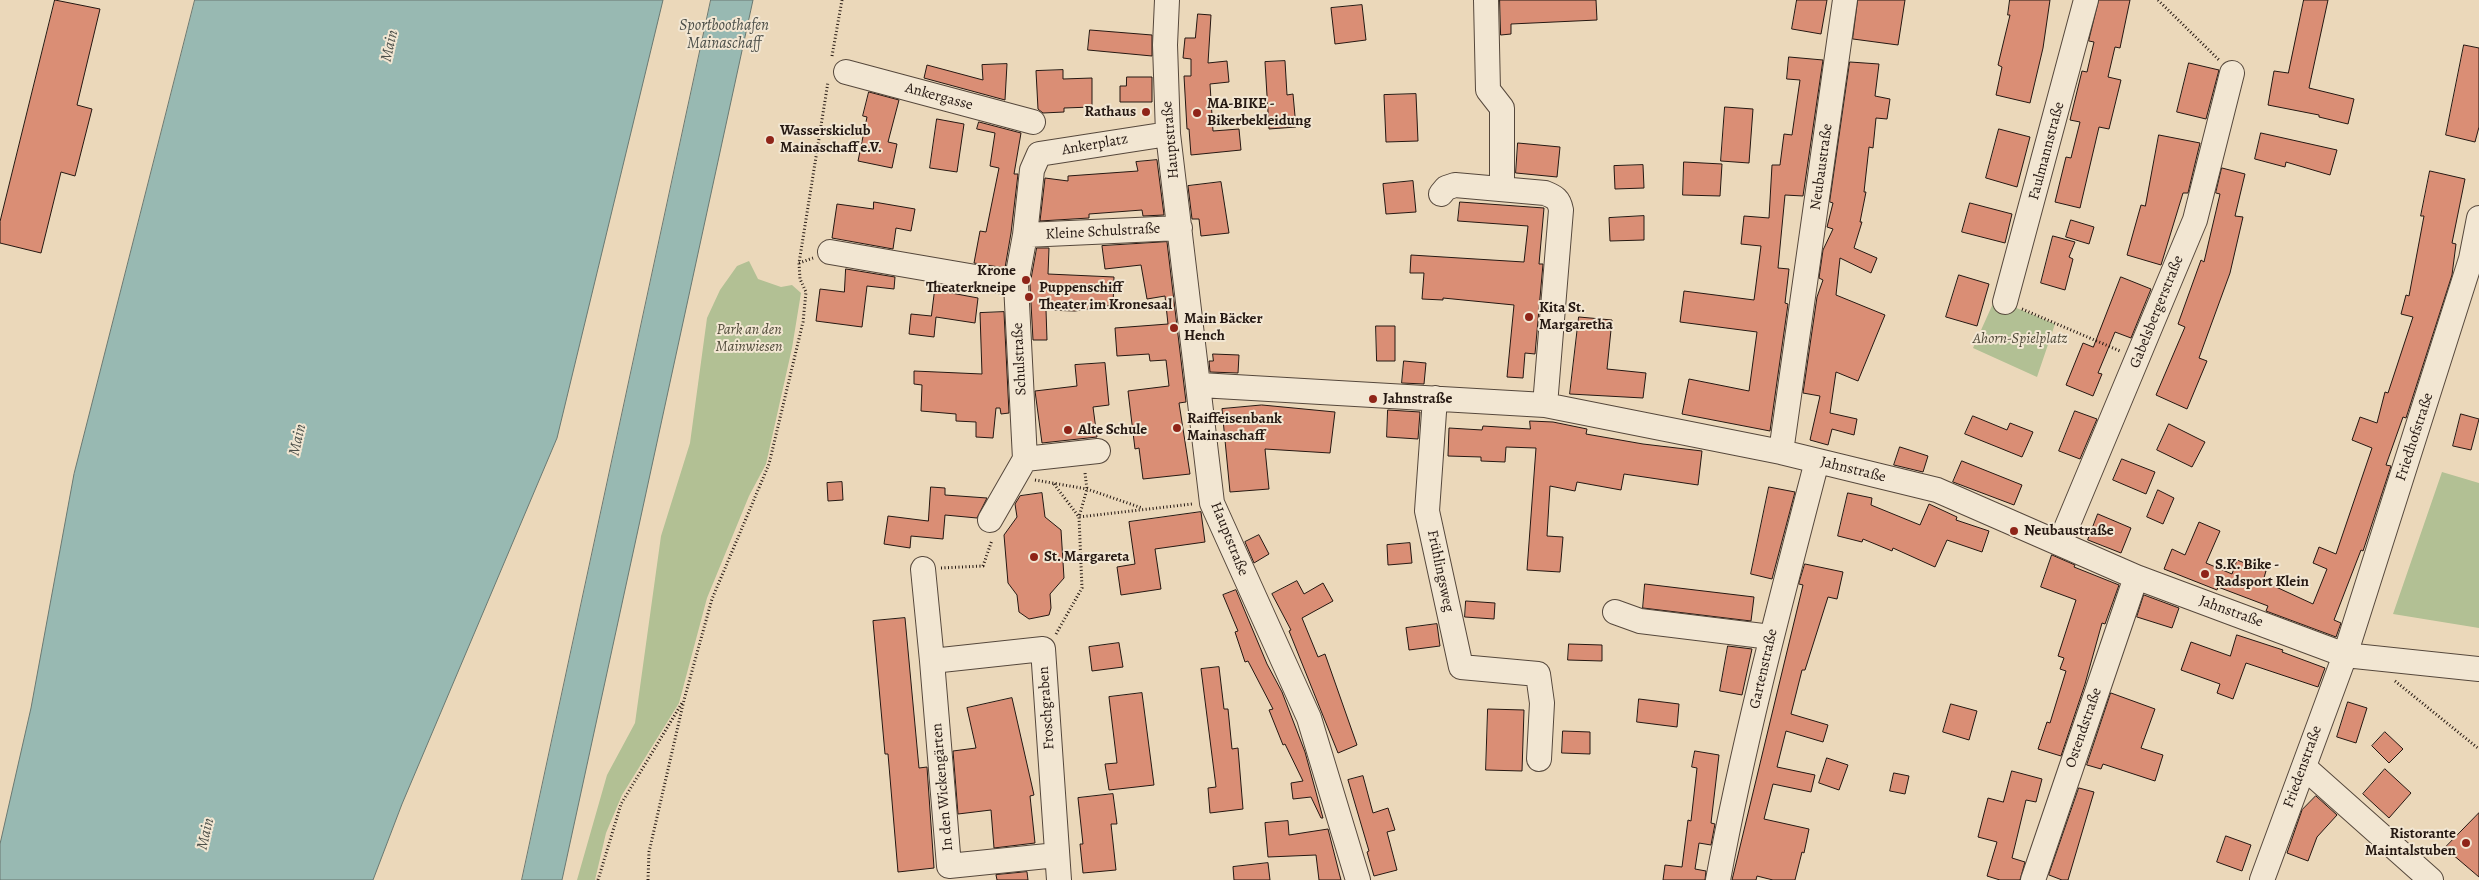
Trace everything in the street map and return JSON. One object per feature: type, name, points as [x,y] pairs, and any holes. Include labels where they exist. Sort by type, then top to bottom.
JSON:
[{"type":"street","name":"Hauptstraße","points":[[1167,0],[1165,45],[1168,134],[1200,385],[1212,503],[1309,718],[1358,880]]},
{"type":"street","points":[[1486,0],[1488,90],[1502,108],[1502,189]]},
{"type":"street","name":"Neubaustraße","points":[[1782,452],[1845,0]]},
{"type":"street","name":"Faulmannstraße","points":[[2006,302],[2086,0]]},
{"type":"street","name":"Ankergasse","points":[[836,69],[1033,122]]},
{"type":"street","name":"Gabelsbergerstraße","points":[[2060,543],[2195,220],[2232,73]]},
{"type":"street","name":"Ankerplatz","points":[[1032,170],[1039,154],[1168,134]]},
{"type":"street","name":"Schulstraße","points":[[1026,469],[1016,284],[1025,235],[1032,170]]},
{"type":"street","points":[[1441,194],[1446,188],[1455,185],[1550,195],[1560,202],[1561,210],[1545,405]]},
{"type":"street","name":"Friedhofstraße","points":[[2355,656],[2475,261],[2479,218]]},
{"type":"street","name":"Kleine Schulstraße","points":[[1025,235],[1180,228]]},
{"type":"street","points":[[830,252],[1016,284]]},
{"type":"street","name":"Jahnstraße","points":[[1200,385],[1545,405],[1782,452],[1937,490],[2136,577],[2355,656],[2473,669]]},
{"type":"street","name":"Frühlingsweg","points":[[1435,398],[1427,511],[1461,667],[1538,674],[1542,703],[1539,759]]},
{"type":"street","points":[[990,520],[1026,469],[1090,452]]},
{"type":"street","name":"Gartenstraße","points":[[1718,880],[1731,811],[1771,637],[1817,461]]},
{"type":"street","points":[[923,570],[932,661]]},
{"type":"street","name":"Ostendstraße","points":[[2033,880],[2136,577]]},
{"type":"street","points":[[1614,612],[1640,621],[1771,637]]},
{"type":"street","name":"Froschgraben","points":[[932,661],[1043,649],[1059,880]]},
{"type":"street","name":"Friedenstraße","points":[[2262,880],[2304,767],[2355,656]]},
{"type":"street","name":"In den Wickengärten","points":[[932,661],[949,866],[1057,855]]},
{"type":"street","points":[[2304,767],[2431,880]]},
{"type":"path","points":[[648,880],[649,852],[684,700],[712,599],[769,464],[803,322],[806,292],[800,279],[799,263],[836,69],[842,0]]},
{"type":"path","points":[[2158,0],[2232,73]]},
{"type":"path","points":[[2006,302],[2138,359]]},
{"type":"path","points":[[1043,649],[1060,628],[1082,588],[1079,517],[1087,489],[1090,452]]},
{"type":"path","points":[[1026,469],[1054,484],[1087,489],[1143,509]]},
{"type":"path","points":[[1054,484],[1079,517]]},
{"type":"path","points":[[1079,517],[1212,503]]},
{"type":"path","points":[[2355,656],[2479,749]]},
{"type":"path","points":[[598,880],[622,804],[684,700]]},
{"type":"green space","name":"Park an den Mainwiesen","points":[[749,261],[758,279],[781,287],[792,285],[801,293],[792,348],[766,464],[749,496],[707,598],[679,703],[622,795],[606,833],[595,880],[577,880],[607,775],[635,723],[661,536],[690,443],[707,318],[720,290],[737,266]]},
{"type":"green space","name":"Ahorn-Spielplatz","points":[[1995,299],[2055,324],[2037,377],[1973,348]]},
{"type":"green space","points":[[2442,472],[2479,483],[2479,628],[2393,614]]},
{"type":"water","name":"Main","points":[[195,0],[663,0],[557,438],[402,804],[373,880],[0,880],[0,844],[31,708],[74,474]]},
{"type":"water","name":"Sportboothafen Mainaschaff","points":[[711,0],[753,0],[562,880],[522,880]]},
{"type":"building","points":[[55,0],[100,9],[77,105],[92,109],[75,176],[61,172],[41,253],[0,243],[0,222]]},
{"type":"building","points":[[1500,0],[1596,0],[1597,20],[1511,24],[1511,34],[1501,35]]},
{"type":"building","points":[[1797,0],[1827,0],[1821,34],[1792,29]]},
{"type":"building","points":[[1858,0],[1905,0],[1898,45],[1853,39]]},
{"type":"building","points":[[2010,0],[2050,0],[2043,48],[2030,103],[1996,95],[2002,67],[1998,65],[2010,15],[2008,15]]},
{"type":"building","points":[[2099,0],[2130,0],[2120,48],[2115,47],[2108,77],[2121,80],[2109,129],[2099,127],[2080,208],[2055,202],[2066,157],[2071,158],[2080,122],[2070,120],[2082,71],[2087,72],[2094,42],[2089,41]]},
{"type":"building","points":[[2304,0],[2328,0],[2309,88],[2354,99],[2348,124],[2319,117],[2319,115],[2268,105],[2274,71],[2288,73]]},
{"type":"building","points":[[1362,5],[1366,40],[1335,44],[1331,8]]},
{"type":"building","points":[[1198,14],[1211,15],[1208,63],[1227,61],[1229,82],[1210,84],[1213,131],[1239,129],[1241,150],[1191,155],[1189,129],[1187,129],[1184,76],[1191,76],[1191,59],[1183,58],[1185,38],[1195,38]]},
{"type":"building","points":[[1090,30],[1152,35],[1152,56],[1088,50]]},
{"type":"building","points":[[2464,45],[2479,48],[2479,127],[2475,142],[2446,135]]},
{"type":"building","points":[[1789,57],[1823,60],[1803,196],[1785,195],[1778,268],[1789,269],[1785,303],[1788,304],[1770,431],[1682,414],[1689,379],[1749,391],[1757,332],[1680,322],[1684,291],[1754,300],[1761,246],[1741,244],[1744,216],[1769,218],[1772,165],[1780,165],[1784,134],[1792,135],[1800,80],[1787,79]]},
{"type":"building","points":[[1285,61],[1287,95],[1293,94],[1296,127],[1269,129],[1265,62]]},
{"type":"building","points":[[1850,62],[1879,64],[1875,96],[1890,99],[1887,119],[1876,118],[1873,148],[1869,147],[1864,192],[1866,192],[1860,222],[1862,222],[1854,248],[1877,258],[1871,273],[1840,258],[1836,295],[1885,315],[1858,381],[1836,372],[1830,413],[1857,419],[1854,435],[1832,429],[1828,445],[1810,440],[1820,396],[1803,393],[1817,297],[1823,280],[1819,278],[1823,250],[1833,229],[1827,227],[1833,203],[1830,202]]},
{"type":"building","points":[[2189,63],[2219,70],[2206,119],[2177,112]]},
{"type":"building","points":[[1007,64],[1005,100],[924,78],[927,65],[983,80],[982,65]]},
{"type":"building","points":[[1063,70],[1063,79],[1092,78],[1092,107],[1064,108],[1064,112],[1043,113],[1038,109],[1036,71]]},
{"type":"building","points":[[1127,77],[1152,77],[1152,102],[1120,102],[1120,86],[1126,86]]},
{"type":"building","points":[[869,92],[899,100],[888,142],[897,144],[892,168],[858,161],[867,117],[863,116]]},
{"type":"building","points":[[1416,94],[1418,141],[1386,142],[1384,95]]},
{"type":"building","points":[[1725,107],[1753,109],[1749,163],[1721,161]]},
{"type":"building","points":[[937,119],[964,124],[957,172],[930,168]]},
{"type":"building","points":[[979,122],[1021,133],[1014,174],[1018,174],[1005,268],[974,263],[980,231],[986,232],[999,168],[990,166],[995,133],[977,129]]},
{"type":"building","points":[[1999,129],[2030,137],[2017,187],[1986,178]]},
{"type":"building","points":[[2261,133],[2337,150],[2330,175],[2286,162],[2285,167],[2255,159]]},
{"type":"building","points":[[2159,135],[2200,143],[2188,193],[2183,193],[2161,265],[2127,255],[2141,205],[2145,206]]},
{"type":"building","points":[[1518,143],[1560,147],[1557,177],[1516,173]]},
{"type":"building","points":[[1157,160],[1164,215],[1143,216],[1142,210],[1089,214],[1089,218],[1040,221],[1045,178],[1068,181],[1068,176],[1138,171],[1136,162]]},
{"type":"building","points":[[1684,162],[1722,164],[1720,196],[1683,195]]},
{"type":"building","points":[[1643,165],[1644,188],[1615,189],[1614,166]]},
{"type":"building","points":[[2222,168],[2245,174],[2235,216],[2243,217],[2230,273],[2199,358],[2207,361],[2187,409],[2156,395],[2185,327],[2178,324],[2201,260],[2204,262],[2220,194],[2216,193]]},
{"type":"building","points":[[2430,171],[2465,179],[2452,243],[2456,244],[2452,275],[2406,418],[2403,417],[2386,465],[2391,466],[2363,551],[2361,550],[2334,620],[2341,623],[2336,637],[2266,611],[2268,606],[2218,587],[2217,590],[2164,569],[2172,549],[2185,555],[2199,522],[2220,531],[2206,563],[2232,574],[2237,560],[2266,571],[2263,581],[2313,604],[2327,569],[2313,563],[2319,547],[2336,554],[2372,448],[2352,440],[2360,417],[2377,423],[2385,392],[2388,393],[2413,317],[2401,314],[2406,295],[2409,296],[2424,216],[2421,216]]},
{"type":"building","points":[[1413,181],[1416,212],[1386,214],[1383,184]]},
{"type":"building","points":[[1221,182],[1229,233],[1201,236],[1199,219],[1192,219],[1188,186]]},
{"type":"building","points":[[874,202],[915,209],[911,231],[896,228],[893,249],[832,238],[837,204],[873,209]]},
{"type":"building","points":[[1460,202],[1544,208],[1539,264],[1543,264],[1535,354],[1525,353],[1523,378],[1507,377],[1514,305],[1443,298],[1443,300],[1422,299],[1424,273],[1410,273],[1411,255],[1524,262],[1528,226],[1458,221]]},
{"type":"building","points":[[1970,203],[2012,214],[2005,243],[1962,232]]},
{"type":"building","points":[[1644,216],[1644,240],[1610,241],[1609,218]]},
{"type":"building","points":[[2071,220],[2094,227],[2089,244],[2066,237]]},
{"type":"building","points":[[2053,236],[2075,242],[2069,257],[2073,259],[2065,290],[2041,283]]},
{"type":"building","points":[[1167,242],[1186,402],[1179,403],[1190,474],[1143,479],[1139,448],[1135,449],[1128,391],[1169,386],[1166,360],[1150,361],[1149,354],[1117,356],[1115,328],[1168,324],[1165,296],[1147,299],[1141,265],[1105,269],[1102,246]]},
{"type":"building","points":[[1037,248],[1049,248],[1048,274],[1114,277],[1113,305],[1075,311],[1046,310],[1047,340],[1033,340],[1030,285]]},
{"type":"building","points":[[846,269],[895,277],[894,289],[867,286],[862,327],[816,321],[820,289],[844,292]]},
{"type":"building","points":[[1959,275],[1989,284],[1977,326],[1946,317]]},
{"type":"building","points":[[2121,277],[2151,289],[2131,338],[2115,332],[2098,373],[2102,374],[2093,396],[2066,385],[2083,343],[2093,347]]},
{"type":"building","points":[[935,290],[978,298],[975,323],[936,317],[934,337],[909,334],[911,314],[931,316]]},
{"type":"building","points":[[1004,312],[1009,413],[1001,414],[1000,408],[996,408],[993,438],[976,437],[976,422],[956,421],[956,414],[921,411],[922,385],[914,384],[914,371],[982,374],[980,313]]},
{"type":"building","points":[[1579,317],[1612,320],[1607,369],[1646,373],[1643,398],[1570,394]]},
{"type":"building","points":[[1376,326],[1395,326],[1395,361],[1377,361]]},
{"type":"building","points":[[1213,354],[1239,355],[1238,373],[1210,372],[1209,361],[1213,361]]},
{"type":"building","points":[[1404,361],[1426,363],[1424,384],[1402,383]]},
{"type":"building","points":[[1105,363],[1109,405],[1093,407],[1097,437],[1042,443],[1035,391],[1077,386],[1075,365]]},
{"type":"building","points":[[1262,405],[1335,412],[1330,453],[1265,449],[1269,489],[1230,492],[1222,409]]},
{"type":"building","points":[[1388,410],[1420,412],[1418,439],[1387,437]]},
{"type":"building","points":[[2075,411],[2097,419],[2080,459],[2059,451]]},
{"type":"building","points":[[2461,414],[2479,419],[2471,450],[2453,446]]},
{"type":"building","points":[[1973,416],[2007,430],[2010,423],[2033,432],[2022,457],[1965,434]]},
{"type":"building","points":[[1530,421],[1553,422],[1587,429],[1586,434],[1643,444],[1702,451],[1698,485],[1624,474],[1621,490],[1577,482],[1575,491],[1550,486],[1547,536],[1563,537],[1560,572],[1527,570],[1536,448],[1506,447],[1505,462],[1481,461],[1481,457],[1448,456],[1449,428],[1482,430],[1483,426],[1530,429]]},
{"type":"building","points":[[2169,424],[2205,442],[2192,467],[2157,450]]},
{"type":"building","points":[[1900,447],[1928,456],[1923,472],[1894,465]]},
{"type":"building","points":[[2122,459],[2155,472],[2146,494],[2113,480]]},
{"type":"building","points":[[1962,461],[2022,485],[2014,505],[1953,482]]},
{"type":"building","points":[[842,482],[843,500],[828,501],[827,483]]},
{"type":"building","points":[[931,487],[945,488],[945,495],[987,498],[977,518],[945,515],[943,539],[911,536],[910,548],[884,544],[888,516],[928,521]]},
{"type":"building","points":[[1769,487],[1795,492],[1772,579],[1751,574]]},
{"type":"building","points":[[2158,490],[2174,498],[2163,524],[2147,517]]},
{"type":"building","name":"St. Margareta","points":[[1042,493],[1045,517],[1061,530],[1064,578],[1050,594],[1051,608],[1049,615],[1029,619],[1019,612],[1017,595],[1008,583],[1004,535],[1017,517],[1015,504],[1020,496]]},
{"type":"building","points":[[1848,493],[1872,498],[1871,505],[1920,525],[1929,504],[1957,517],[1956,520],[1989,531],[1982,552],[1947,540],[1935,567],[1893,548],[1892,551],[1863,539],[1862,542],[1838,536]]},
{"type":"building","points":[[1201,512],[1205,542],[1155,549],[1161,589],[1121,595],[1117,567],[1135,564],[1129,522]]},
{"type":"building","points":[[2098,514],[2131,528],[2121,553],[2088,540]]},
{"type":"building","points":[[1259,535],[1269,554],[1254,563],[1245,542]]},
{"type":"building","points":[[1410,543],[1412,563],[1388,565],[1387,545]]},
{"type":"building","points":[[2052,555],[2075,565],[2074,567],[2119,585],[2105,624],[2102,623],[2085,684],[2061,756],[2038,749],[2047,722],[2050,723],[2066,671],[2060,669],[2064,658],[2058,656],[2076,600],[2041,587]]},
{"type":"building","points":[[1805,564],[1843,572],[1837,599],[1828,597],[1805,670],[1802,670],[1791,714],[1828,725],[1823,742],[1786,731],[1777,767],[1815,775],[1811,792],[1773,784],[1764,819],[1809,829],[1804,853],[1802,852],[1795,880],[1773,880],[1757,876],[1756,880],[1732,880],[1803,585],[1799,584]]},
{"type":"building","points":[[1297,581],[1304,594],[1323,583],[1333,601],[1302,618],[1318,657],[1325,654],[1357,745],[1338,753],[1289,631],[1291,630],[1272,594]]},
{"type":"building","points":[[1645,584],[1754,597],[1751,621],[1643,608]]},
{"type":"building","points":[[1236,590],[1267,664],[1282,692],[1305,752],[1323,818],[1321,818],[1311,797],[1293,799],[1291,783],[1303,781],[1285,744],[1283,745],[1269,710],[1273,709],[1248,661],[1245,662],[1235,632],[1238,631],[1223,595]]},
{"type":"building","points":[[2144,595],[2179,608],[2172,628],[2137,617]]},
{"type":"building","points":[[1466,601],[1495,603],[1494,619],[1465,617]]},
{"type":"building","points":[[905,618],[919,768],[927,767],[934,868],[898,872],[888,754],[885,754],[873,621]]},
{"type":"building","points":[[1437,624],[1440,646],[1409,650],[1406,628]]},
{"type":"building","points":[[2237,635],[2283,650],[2282,652],[2325,668],[2318,687],[2246,663],[2233,699],[2217,693],[2220,684],[2181,670],[2191,642],[2230,656]]},
{"type":"building","points":[[1119,643],[1123,667],[1092,671],[1089,647]]},
{"type":"building","points":[[1569,644],[1602,645],[1602,661],[1568,660]]},
{"type":"building","points":[[1728,646],[1752,649],[1742,695],[1720,691]]},
{"type":"building","points":[[1219,667],[1224,709],[1228,709],[1232,749],[1238,748],[1243,809],[1210,813],[1208,788],[1216,787],[1201,669]]},
{"type":"building","points":[[1142,693],[1154,785],[1109,790],[1105,764],[1117,763],[1109,697]]},
{"type":"building","points":[[2111,693],[2155,709],[2141,748],[2163,755],[2155,781],[2103,764],[2101,769],[2087,765]]},
{"type":"building","points":[[1012,698],[1034,795],[1030,796],[1035,843],[994,848],[991,810],[958,814],[953,751],[976,748],[967,708]]},
{"type":"building","points":[[1639,699],[1679,704],[1677,727],[1637,722]]},
{"type":"building","points":[[2348,702],[2367,708],[2356,743],[2337,737]]},
{"type":"building","points":[[1951,704],[1977,711],[1969,740],[1943,732]]},
{"type":"building","points":[[1488,709],[1524,710],[1522,771],[1486,770]]},
{"type":"building","points":[[1563,731],[1590,732],[1590,754],[1562,753]]},
{"type":"building","points":[[2385,732],[2403,749],[2389,763],[2372,746]]},
{"type":"building","points":[[1695,751],[1719,755],[1711,823],[1715,824],[1711,845],[1699,843],[1695,869],[1706,871],[1705,880],[1663,880],[1665,865],[1682,867],[1688,820],[1691,821],[1697,768],[1692,767]]},
{"type":"building","points":[[1827,758],[1848,765],[1839,790],[1819,783]]},
{"type":"building","points":[[2385,769],[2411,793],[2389,818],[2363,794]]},
{"type":"building","points":[[2012,771],[2042,779],[2036,802],[2026,800],[2012,858],[2025,862],[2020,880],[2000,880],[1987,876],[1997,842],[1978,837],[1988,798],[2003,802]]},
{"type":"building","points":[[1894,773],[1909,776],[1905,794],[1890,791]]},
{"type":"building","points":[[1363,776],[1373,813],[1388,808],[1395,830],[1387,832],[1397,870],[1374,876],[1367,852],[1369,851],[1348,780]]},
{"type":"building","points":[[2079,788],[2094,792],[2068,880],[2062,880],[2049,875]]},
{"type":"building","points":[[1113,794],[1117,824],[1111,824],[1116,870],[1083,873],[1080,844],[1083,844],[1078,798]]},
{"type":"building","points":[[2316,796],[2337,815],[2317,837],[2308,861],[2287,853],[2302,810]]},
{"type":"building","points":[[2479,813],[2479,877],[2445,848]]},
{"type":"building","points":[[1288,821],[1289,835],[1328,829],[1341,880],[1319,880],[1316,855],[1268,857],[1265,823]]},
{"type":"building","points":[[2226,836],[2251,845],[2242,871],[2217,862]]},
{"type":"building","points":[[1268,863],[1270,880],[1234,880],[1233,867]]},
{"type":"building","points":[[1027,872],[1028,880],[997,880],[996,875]]},
{"type":"place","name":"Rathaus","points":[[1146,112]]},
{"type":"place","name":"MA-BIKE - Bikerbekleidung","points":[[1197,113]]},
{"type":"place","name":"Wasserskiclub Mainaschaff e.V.","points":[[770,140]]},
{"type":"place","name":"Krone Theaterkneipe","points":[[1026,280]]},
{"type":"place","name":"Puppenschiff Theater im Kronesaal","points":[[1029,297]]},
{"type":"place","name":"Kita St. Margaretha","points":[[1529,317]]},
{"type":"place","name":"Main Bäcker Hench","points":[[1174,328]]},
{"type":"place","name":"Jahnstraße","points":[[1373,399]]},
{"type":"place","name":"Raiffeisenbank Mainaschaff","points":[[1177,428]]},
{"type":"place","name":"Alte Schule","points":[[1068,430]]},
{"type":"place","name":"Neubaustraße","points":[[2014,531]]},
{"type":"place","name":"St. Margareta","points":[[1034,557]]},
{"type":"place","name":"S.K. Bike - Radsport Klein","points":[[2205,574]]},
{"type":"place","name":"Ristorante Maintalstuben","points":[[2466,843]]}]
